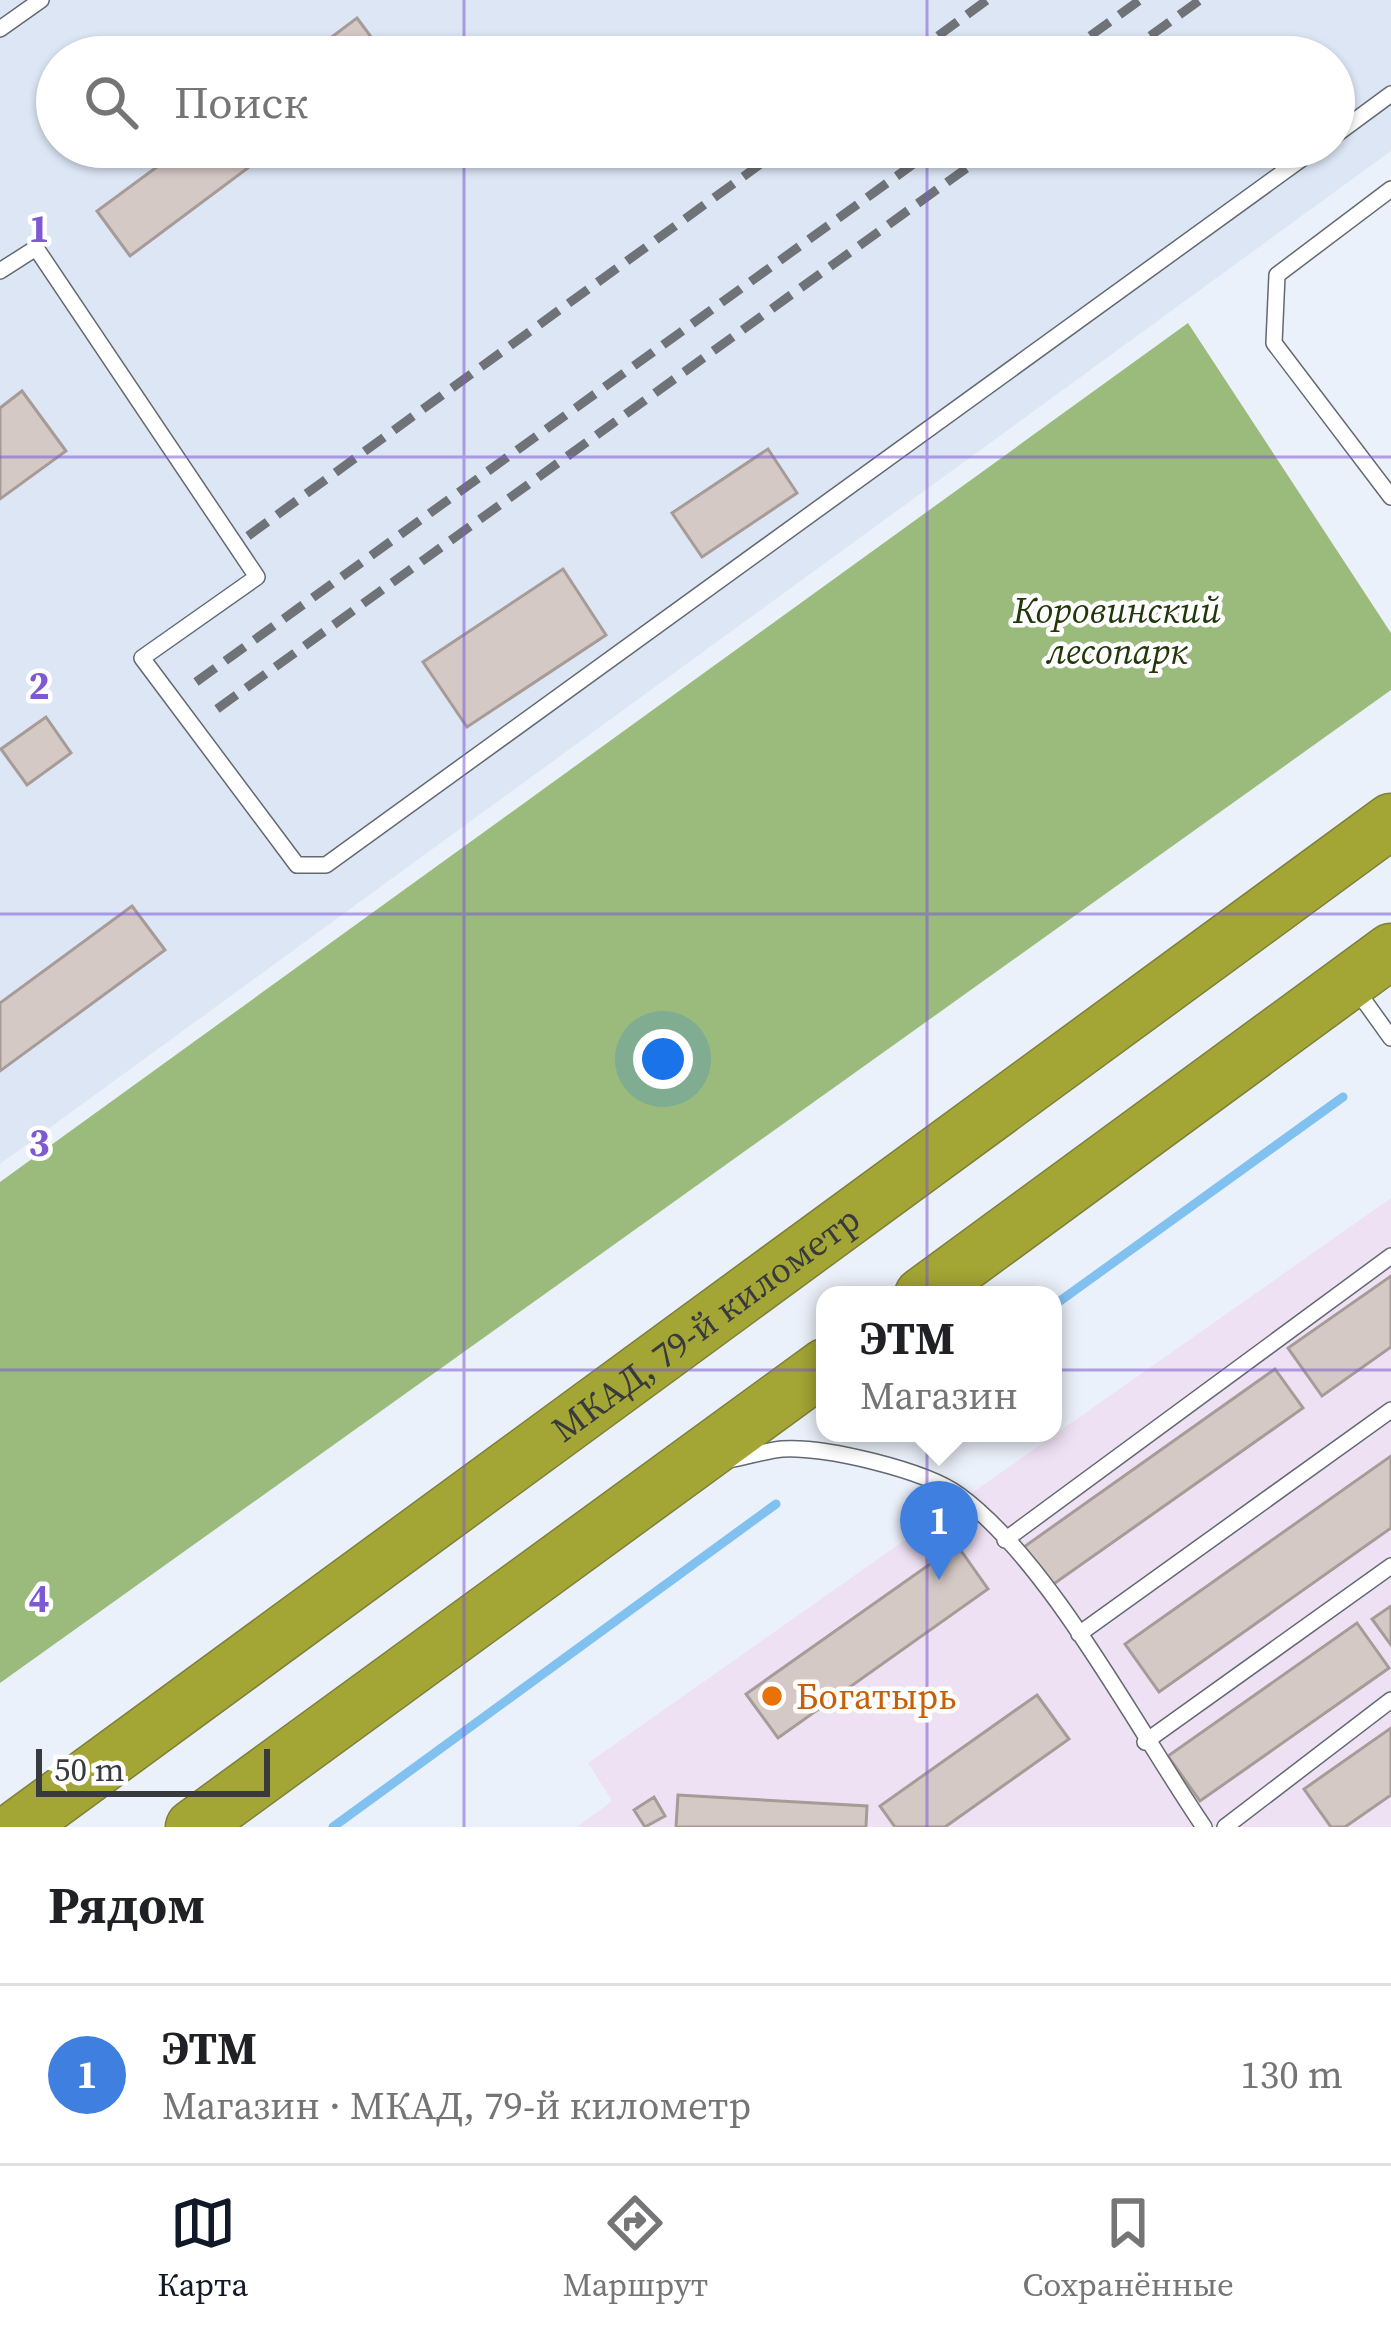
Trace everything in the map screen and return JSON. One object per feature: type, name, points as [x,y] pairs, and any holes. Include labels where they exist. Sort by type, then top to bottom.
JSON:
[{"type":"highway","name":"МКАД, 79-й километр","points":[[18,1827],[1391,821]]},
{"type":"highway","points":[[934,1286],[1371,966]]},
{"type":"highway","points":[[193,1827],[816,1373]]},
{"type":"lane","points":[[0,29],[40,0]]},
{"type":"lane","points":[[1355,121],[1391,94]]},
{"type":"lane","points":[[0,271],[36,248],[257,577],[142,658],[297,865],[326,865],[1289,168]]},
{"type":"lane","points":[[1390,492],[1274,343],[1277,275],[1391,189]]},
{"type":"lane","points":[[1371,966],[1391,1038]]},
{"type":"lane","points":[[1005,1540],[1391,1256]]},
{"type":"lane","points":[[1079,1634],[1391,1410]]},
{"type":"lane","points":[[684,1470],[785,1449],[887,1465],[957,1493],[1005,1540],[1079,1634],[1204,1827]]},
{"type":"lane","points":[[1145,1742],[1391,1566]]},
{"type":"lane","points":[[1225,1827],[1391,1700]]},
{"type":"shaded area","points":[[0,0],[1391,0],[1391,151],[0,1164]]},
{"type":"shaded area","points":[[1391,1198],[1391,1827],[577,1827],[612,1801],[588,1763],[1044,1442],[1062,1442],[1062,1429]]},
{"type":"green space","name":"Коровинский лесопарк","points":[[1188,323],[1391,633],[1391,690],[0,1683],[0,1182]]},
{"type":"building","points":[[357,18],[370,36],[333,36]]},
{"type":"building","points":[[155,168],[248,168],[130,256],[97,211]]},
{"type":"building","points":[[22,391],[66,451],[0,499],[0,408]]},
{"type":"building","points":[[768,449],[797,493],[702,557],[672,513]]},
{"type":"building","points":[[563,569],[606,635],[467,727],[423,662]]},
{"type":"building","points":[[46,717],[71,753],[27,785],[1,749]]},
{"type":"building","points":[[132,906],[165,950],[0,1071],[0,1003]]},
{"type":"building","points":[[1391,1276],[1391,1347],[1322,1396],[1288,1348]]},
{"type":"building","points":[[1275,1369],[1303,1408],[1048,1588],[1021,1549]]},
{"type":"building","points":[[1391,1456],[1391,1528],[1159,1692],[1125,1644]]},
{"type":"building","points":[[957,1545],[988,1589],[778,1738],[746,1694]]},
{"type":"building","points":[[1391,1606],[1391,1645],[1372,1619]]},
{"type":"building","points":[[1357,1623],[1389,1668],[1200,1801],[1168,1756]]},
{"type":"building","points":[[1037,1695],[1069,1739],[945,1827],[895,1827],[880,1806]]},
{"type":"building","points":[[1391,1728],[1391,1795],[1345,1827],[1331,1827],[1304,1789]]},
{"type":"building","points":[[678,1795],[867,1806],[866,1827],[676,1827]]},
{"type":"building","points":[[654,1797],[665,1816],[645,1827],[634,1810]]},
{"type":"waterway","points":[[1062,1300],[1343,1097]]},
{"type":"waterway","points":[[333,1827],[776,1504]]},
{"type":"railway","points":[[938,36],[987,0]]},
{"type":"railway","points":[[1090,36],[1140,0]]},
{"type":"railway","points":[[1150,36],[1200,0]]},
{"type":"railway","points":[[248,536],[755,168]]},
{"type":"railway","points":[[196,682],[908,168]]},
{"type":"railway","points":[[217,709],[967,168]]},
{"type":"place","name":"ЭТМ","points":[[939,1580]]},
{"type":"place","name":"Богатырь","points":[[772,1696]]}]
